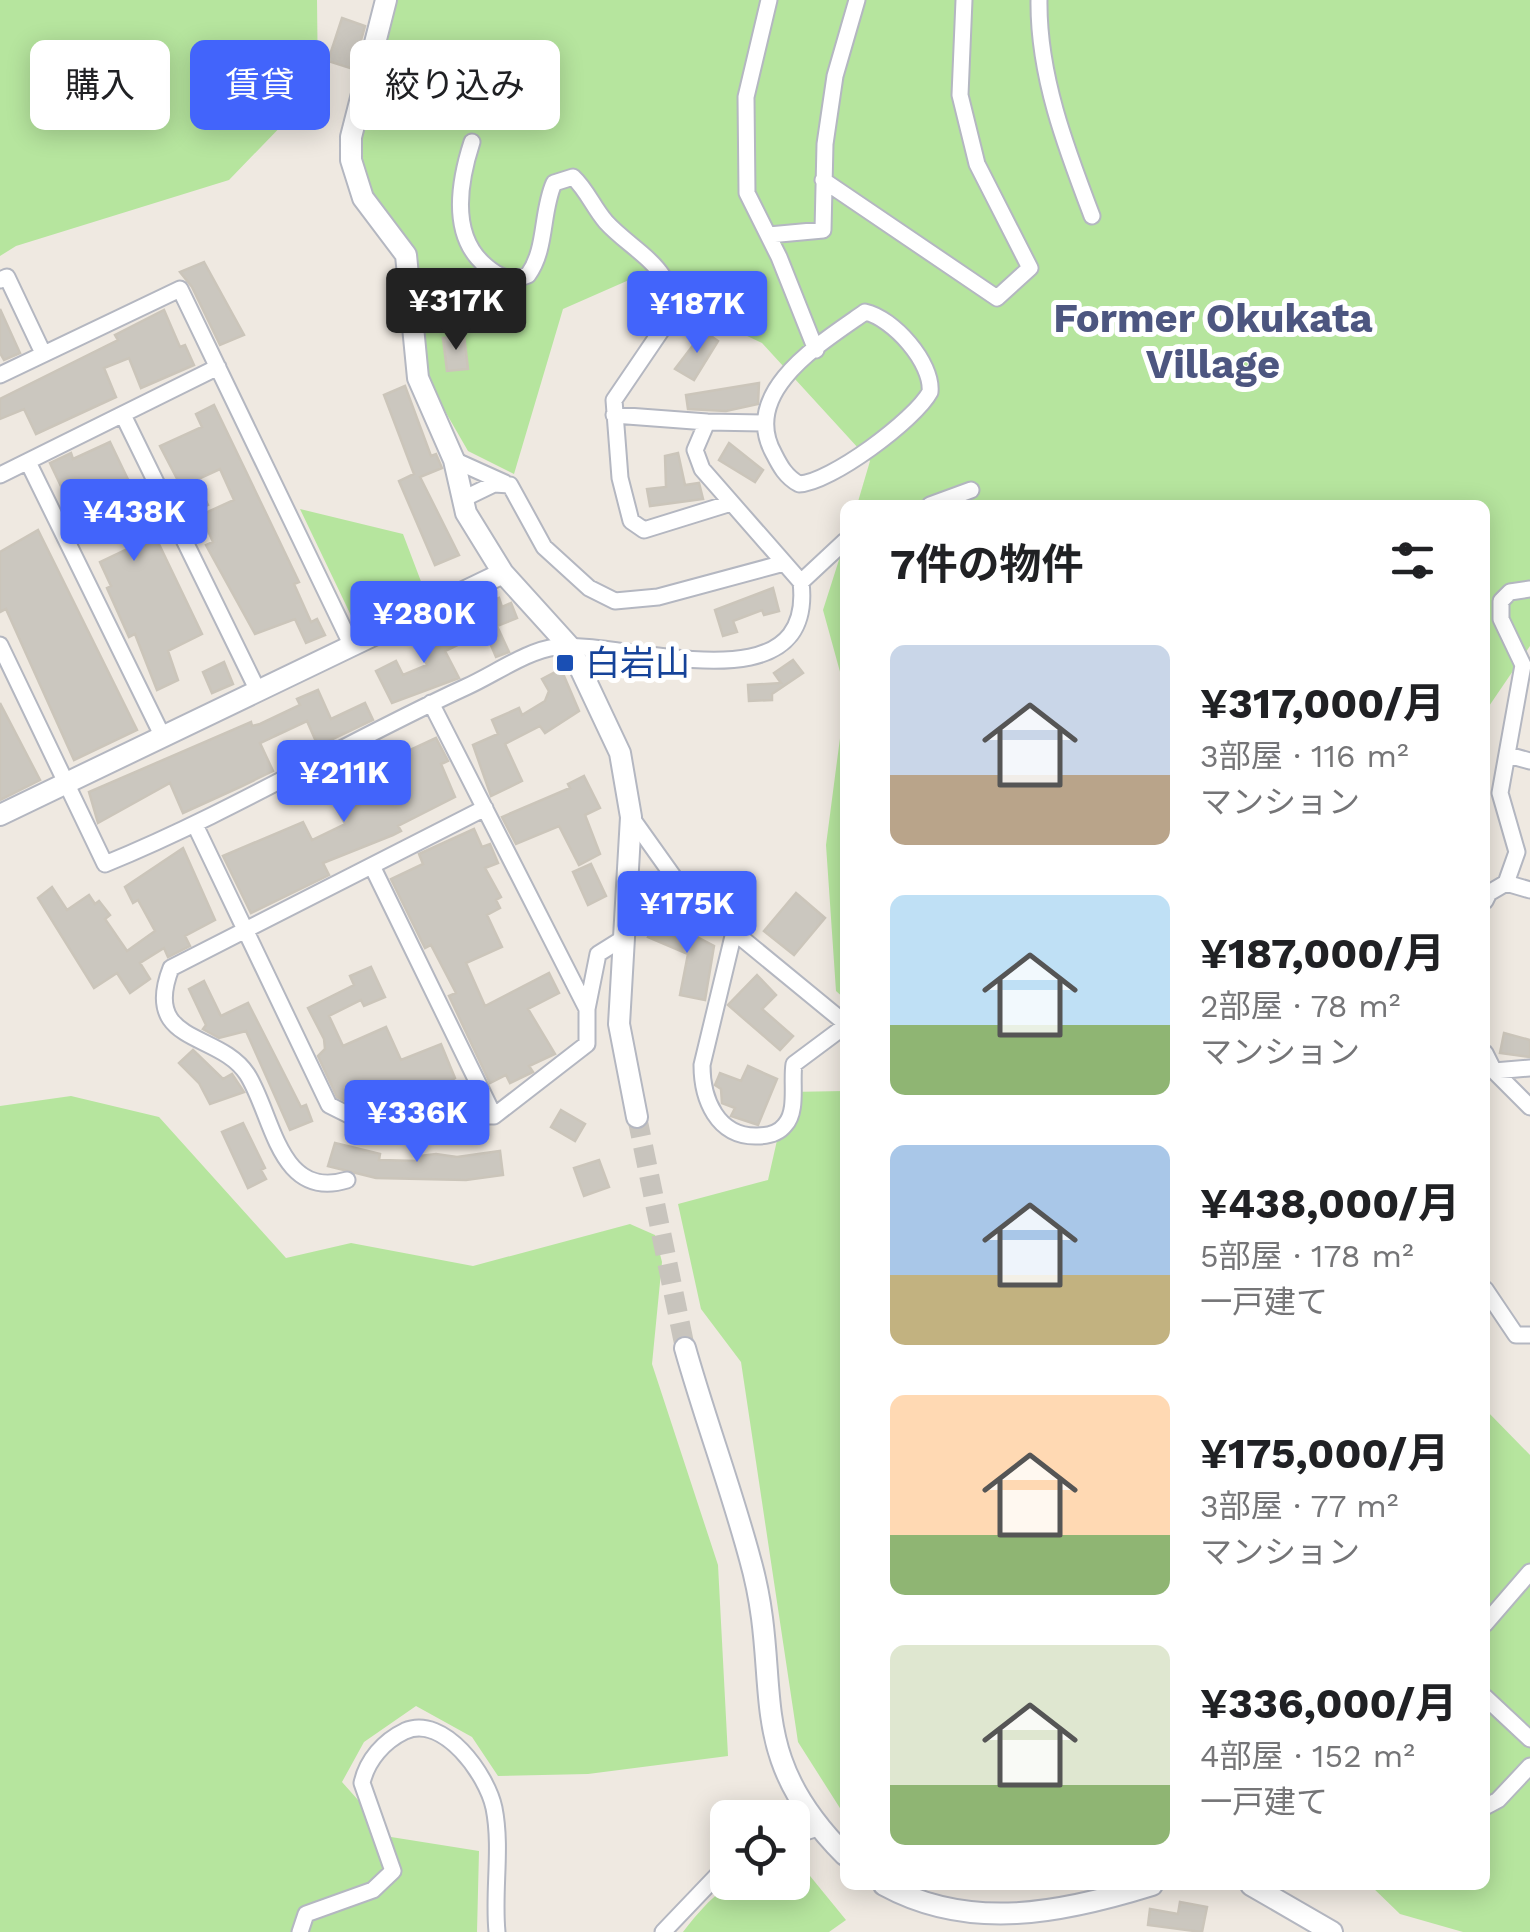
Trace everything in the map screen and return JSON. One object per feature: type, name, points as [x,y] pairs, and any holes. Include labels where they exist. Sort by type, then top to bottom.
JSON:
[{"type":"main road","points":[[386,0],[351,137],[351,160],[363,198],[406,255],[418,378],[454,460],[477,536],[503,573],[570,647],[620,753],[631,817],[618,1024],[638,1116]]},
{"type":"main road","points":[[0,815],[503,573]]},
{"type":"main road","points":[[685,1348],[757,1587],[770,1731],[785,1777],[818,1828],[840,1850]]},
{"type":"main road","points":[[895,1890],[936,1909],[1019,1919],[1063,1913],[1136,1890]]},
{"type":"main road","points":[[1260,1890],[1332,1932]]},
{"type":"street","points":[[769,0],[746,97],[747,193],[769,235],[816,350]]},
{"type":"street","points":[[769,235],[822,230],[835,76],[857,0]]},
{"type":"street","points":[[824,180],[997,298],[1030,268],[977,164],[960,94],[964,0]]},
{"type":"street","points":[[1039,0],[1047,76],[1063,141],[1092,216]]},
{"type":"street","points":[[472,142],[463,182],[461,220],[471,250],[493,272],[507,280],[528,275],[539,253],[554,183],[573,177],[607,224],[660,270],[670,286],[667,322],[619,390],[614,416],[626,509],[638,527],[661,527],[731,503]]},
{"type":"street","points":[[0,280],[7,277],[44,353]]},
{"type":"street","points":[[0,375],[180,289],[352,646]]},
{"type":"street","points":[[871,313],[930,372],[930,392],[890,431],[822,480],[809,484],[790,479],[763,423],[783,377],[860,316],[871,313]]},
{"type":"street","points":[[0,475],[218,366]]},
{"type":"street","points":[[123,415],[258,691]]},
{"type":"street","points":[[614,416],[763,423]]},
{"type":"street","points":[[707,422],[696,442],[698,462],[801,582]]},
{"type":"street","points":[[454,460],[505,483],[521,499],[544,547],[589,588],[615,601],[658,597],[784,563]]},
{"type":"street","points":[[28,462],[163,737]]},
{"type":"street","points":[[463,499],[505,483]]},
{"type":"street","points":[[944,500],[972,490]]},
{"type":"street","points":[[0,644],[105,864],[196,827],[431,703],[554,646],[710,660],[756,657],[786,639],[795,624],[801,582],[840,546]]},
{"type":"street","points":[[1490,892],[1506,883],[1517,852],[1500,793],[1523,665],[1502,618],[1501,601],[1510,592],[1530,589]]},
{"type":"street","points":[[431,703],[587,1009]]},
{"type":"street","points":[[1508,755],[1530,760]]},
{"type":"street","points":[[347,1180],[328,1186],[308,1179],[286,1164],[246,1071],[184,1033],[164,1009],[163,989],[171,968],[485,808]]},
{"type":"street","points":[[631,817],[683,890],[840,1021]]},
{"type":"street","points":[[196,827],[329,1105],[349,1114],[494,1116],[586,1044],[587,1009],[598,954],[622,938]]},
{"type":"street","points":[[372,866],[494,1116]]},
{"type":"street","points":[[1506,883],[1530,890]]},
{"type":"street","points":[[734,932],[702,1065],[702,1086],[710,1109],[724,1126],[740,1137],[770,1136],[786,1124],[792,1111],[794,1064],[840,1029]]},
{"type":"street","points":[[1490,1063],[1530,1107]]},
{"type":"street","points":[[1494,1071],[1530,1068]]},
{"type":"street","points":[[1490,1296],[1516,1334],[1530,1334]]},
{"type":"street","points":[[1490,1618],[1530,1572]]},
{"type":"street","points":[[1490,1701],[1530,1740]]},
{"type":"street","points":[[300,1932],[306,1914],[372,1890],[393,1871],[362,1783],[365,1769],[388,1739],[411,1728],[427,1728],[451,1739],[485,1785],[494,1807],[497,1932]]},
{"type":"street","points":[[1490,1804],[1530,1766]]},
{"type":"street","points":[[810,1830],[818,1828]]},
{"type":"street","points":[[664,1932],[710,1883]]},
{"type":"green space","points":[[0,0],[317,0],[317,40],[190,40],[190,130],[277,130],[229,180],[16,246],[0,256]]},
{"type":"green space","points":[[386,0],[1530,0],[1530,646],[1490,705],[1490,500],[858,500],[870,461],[762,343],[629,280],[563,309],[514,474],[468,451],[415,359],[406,255],[351,160],[358,130],[560,130],[560,40],[377,40]]},
{"type":"green space","points":[[300,509],[403,534],[425,592],[356,626]]},
{"type":"green space","points":[[840,557],[840,672],[823,610]]},
{"type":"green space","points":[[840,738],[840,995],[836,991],[826,845]]},
{"type":"green space","points":[[840,1091],[840,1808],[798,1742],[741,1362],[701,1309],[678,1204],[768,1180],[788,1092]]},
{"type":"green space","points":[[71,1096],[159,1117],[286,1258],[351,1243],[473,1266],[630,1224],[655,1235],[662,1262],[652,1364],[718,1565],[728,1756],[588,1774],[498,1776],[472,1737],[416,1706],[364,1742],[342,1782],[391,1837],[479,1851],[477,1932],[0,1932],[0,1106]]},
{"type":"green space","points":[[1490,1414],[1530,1455],[1530,1932],[1463,1932],[1400,1914],[1375,1890],[1490,1890]]},
{"type":"green space","points":[[810,1876],[846,1920],[829,1932],[683,1932],[708,1903],[810,1900]]},
{"type":"building","points":[[342,18],[365,26],[361,40],[350,40],[350,68],[330,62]]},
{"type":"building","points":[[204,262],[244,335],[220,345],[192,287],[180,272]]},
{"type":"building","points":[[0,309],[20,353],[4,360],[0,353]]},
{"type":"building","points":[[164,310],[180,347],[185,345],[194,365],[141,388],[129,358],[104,368],[116,397],[36,434],[24,409],[0,419],[0,399],[118,340],[115,335]]},
{"type":"building","points":[[704,331],[718,341],[694,380],[675,369]]},
{"type":"building","points":[[464,335],[468,369],[447,371],[443,338]]},
{"type":"building","points":[[759,383],[758,404],[726,411],[688,409],[686,395]]},
{"type":"building","points":[[405,386],[431,456],[436,454],[442,468],[420,477],[459,555],[435,565],[399,481],[414,474],[384,395]]},
{"type":"building","points":[[214,405],[299,582],[294,584],[311,622],[317,619],[325,635],[306,643],[295,619],[255,634],[206,545],[213,542],[201,515],[234,500],[220,469],[196,480],[208,505],[189,514],[182,498],[186,496],[160,446],[202,427],[196,414]]},
{"type":"building","points":[[110,442],[202,634],[168,651],[178,680],[157,690],[135,634],[129,637],[107,588],[111,586],[100,562],[136,545],[123,515],[109,490],[71,507],[50,463],[71,453],[73,459]]},
{"type":"building","points":[[729,443],[763,470],[755,482],[719,460]]},
{"type":"building","points":[[678,453],[685,485],[699,483],[703,499],[650,506],[647,489],[666,487],[665,456]]},
{"type":"building","points":[[38,530],[137,730],[74,760],[6,609],[0,612],[0,552]]},
{"type":"building","points":[[773,588],[779,611],[764,615],[762,610],[733,621],[737,632],[723,636],[715,610]]},
{"type":"building","points":[[499,598],[502,607],[511,603],[517,618],[497,626],[509,652],[496,657],[475,608]]},
{"type":"building","points":[[452,622],[462,643],[445,651],[459,678],[392,703],[376,671],[396,661],[403,675],[427,665],[414,638]]},
{"type":"building","points":[[793,660],[803,673],[772,694],[772,700],[749,701],[748,685],[781,683],[774,673]]},
{"type":"building","points":[[224,662],[233,684],[212,693],[203,672]]},
{"type":"building","points":[[561,669],[579,711],[545,733],[540,726],[505,744],[522,781],[491,796],[473,745],[498,734],[492,720],[519,708],[522,715],[545,701],[549,691],[542,679]]},
{"type":"building","points":[[318,690],[331,719],[365,703],[373,720],[318,746],[307,721],[260,743],[273,771],[183,813],[170,783],[98,823],[89,792],[251,722],[252,726],[260,724],[300,705],[297,699]]},
{"type":"building","points":[[0,703],[40,780],[0,800]]},
{"type":"building","points":[[436,738],[448,761],[441,764],[455,797],[398,826],[401,831],[393,835],[323,863],[329,875],[251,913],[223,856],[303,822],[312,840],[345,824],[328,793],[343,785],[341,782]]},
{"type":"building","points":[[584,776],[600,808],[585,815],[600,854],[579,865],[559,826],[516,844],[502,817],[570,788],[568,784]]},
{"type":"building","points":[[474,829],[482,847],[490,844],[498,863],[485,868],[501,897],[496,900],[500,908],[487,915],[502,947],[466,963],[485,1006],[549,973],[559,993],[528,1009],[555,1054],[529,1066],[533,1072],[510,1083],[506,1075],[490,1083],[449,996],[456,993],[431,945],[425,948],[391,879],[423,864],[419,854]]},
{"type":"building","points":[[183,848],[215,920],[185,936],[190,946],[168,957],[164,948],[140,963],[150,979],[130,993],[117,973],[94,988],[38,898],[52,887],[67,910],[89,895],[110,915],[105,919],[127,951],[155,931],[138,900],[133,903],[125,887]]},
{"type":"building","points":[[591,864],[606,896],[588,905],[573,872]]},
{"type":"building","points":[[796,893],[825,918],[794,955],[764,931]]},
{"type":"building","points":[[657,916],[714,946],[705,1000],[680,995],[688,954],[648,937]]},
{"type":"building","points":[[371,967],[385,997],[364,1006],[361,1000],[329,1016],[343,1046],[386,1027],[401,1060],[441,1044],[455,1078],[441,1088],[446,1102],[432,1104],[425,1090],[395,1104],[388,1098],[374,1104],[352,1104],[337,1097],[318,1056],[325,1049],[324,1039],[308,1008],[354,985],[350,976]]},
{"type":"building","points":[[757,975],[776,995],[762,1009],[793,1036],[780,1050],[728,1005]]},
{"type":"building","points":[[204,981],[221,1016],[248,1003],[312,1121],[290,1130],[246,1031],[219,1038],[203,1029],[206,1025],[189,989]]},
{"type":"building","points":[[1504,1033],[1530,1040],[1530,1057],[1500,1053]]},
{"type":"building","points":[[193,1050],[223,1079],[232,1074],[244,1092],[210,1104],[199,1083],[179,1063]]},
{"type":"building","points":[[748,1066],[777,1079],[758,1125],[731,1116],[735,1108],[722,1103],[721,1089],[715,1085],[720,1073],[741,1081]]},
{"type":"building","points":[[561,1110],[585,1124],[575,1141],[551,1127]]},
{"type":"building","points":[[243,1123],[265,1168],[261,1170],[266,1179],[248,1188],[222,1132]]},
{"type":"building","points":[[335,1143],[380,1154],[379,1160],[420,1161],[419,1156],[457,1157],[500,1151],[503,1175],[466,1180],[376,1178],[328,1166]]},
{"type":"building","points":[[599,1160],[609,1187],[584,1196],[574,1168]]},
{"type":"building","points":[[1180,1902],[1207,1907],[1202,1932],[1148,1925],[1150,1909],[1178,1914]]},
{"type":"tunnel","points":[[637,1117],[685,1348]]},
{"type":"place","name":"白岩山","points":[[565,663]]},
{"type":"district","name":"Former Okukata Village","points":[[1213,341]]}]
